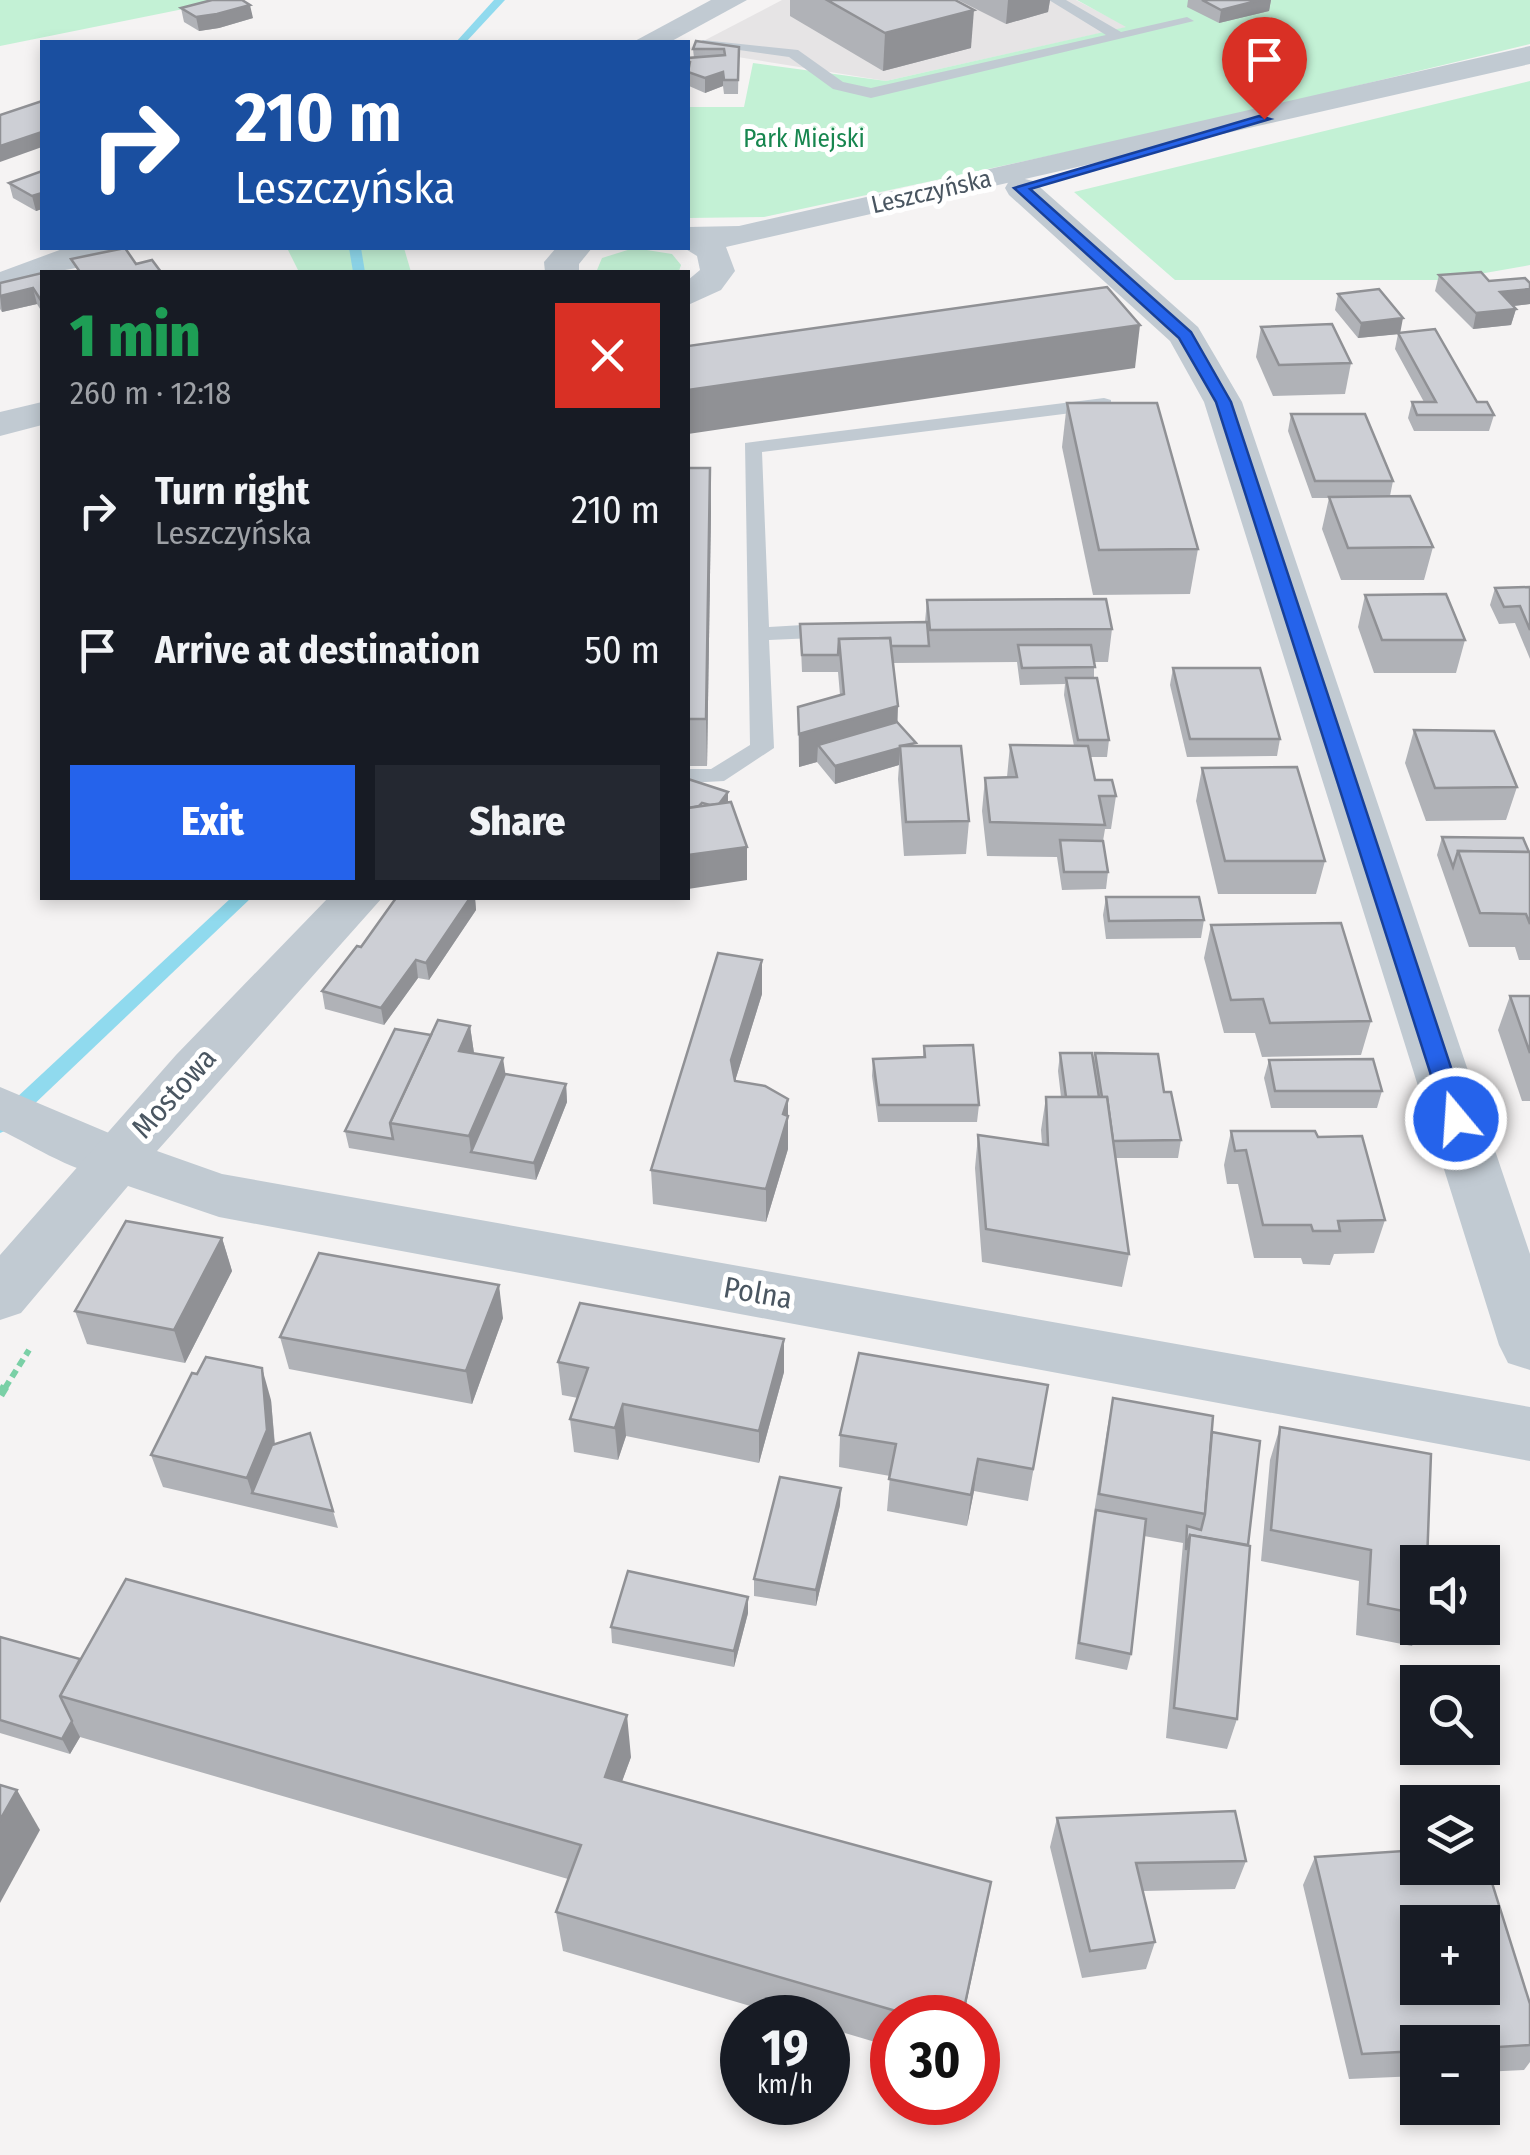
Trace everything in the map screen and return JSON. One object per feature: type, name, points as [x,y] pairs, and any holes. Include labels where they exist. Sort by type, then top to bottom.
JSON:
[{"type":"street","points":[[652,40],[733,0]]},
{"type":"street","name":"Leszczyńska","points":[[718,271],[826,237],[1021,188],[1226,128],[1530,55]]},
{"type":"street","name":"Leszczyńska","points":[[691,239],[738,236],[1130,145],[1226,128]]},
{"type":"street","points":[[1021,188],[1185,335],[1224,402],[1530,1345]]},
{"type":"street","points":[[690,293],[709,282],[718,271],[710,249],[691,239]]},
{"type":"street","points":[[0,284],[90,250]]},
{"type":"street","points":[[0,424],[40,414]]},
{"type":"street","name":"Mostowa","points":[[0,1296],[95,1150],[355,900]]},
{"type":"street","name":"Polna","points":[[0,1108],[95,1150],[219,1195],[1530,1434]]},
{"type":"lane","points":[[1056,0],[1119,37]]},
{"type":"lane","points":[[702,44],[793,53],[838,86],[871,93],[1187,21]]},
{"type":"lane","points":[[690,776],[716,776],[762,748],[752,446],[1105,404]]},
{"type":"lane","points":[[758,634],[858,628]]},
{"type":"path","points":[[0,1395],[39,1335]]},
{"type":"shaded area","points":[[782,0],[1076,0],[1128,27],[886,81],[690,48]]},
{"type":"green space","points":[[0,0],[228,0],[0,46]]},
{"type":"green space","name":"Park Miejski","points":[[1077,0],[1530,0],[1530,44],[1211,121],[764,217],[690,218],[690,107],[744,107],[753,63],[886,81],[1126,27]]},
{"type":"green space","points":[[1530,81],[1530,265],[1445,280],[1175,280],[1074,192]]},
{"type":"green space","points":[[288,250],[405,250],[410,270],[298,270]]},
{"type":"green space","points":[[628,250],[647,250],[672,254],[681,265],[679,270],[597,270],[602,258]]},
{"type":"building","points":[[212,0],[242,0],[250,5],[196,17],[181,8]]},
{"type":"building","points":[[827,0],[955,0],[974,10],[885,33]]},
{"type":"building","points":[[1202,0],[1260,0],[1221,10]]},
{"type":"building","points":[[696,41],[739,47],[738,80],[724,80],[723,72],[705,78],[690,73],[690,58],[725,55],[724,49],[693,49]]},
{"type":"building","points":[[40,102],[40,133],[0,146],[0,115]]},
{"type":"building","points":[[40,172],[40,194],[32,196],[9,183]]},
{"type":"building","points":[[126,250],[136,264],[152,260],[160,270],[79,270],[71,259]]},
{"type":"building","points":[[1481,272],[1489,281],[1525,278],[1530,289],[1500,292],[1516,309],[1476,313],[1439,275]]},
{"type":"building","points":[[40,273],[40,299],[33,288],[0,296],[0,283]]},
{"type":"building","points":[[1107,287],[1140,325],[690,390],[690,346]]},
{"type":"building","points":[[1379,289],[1403,318],[1361,323],[1338,294]]},
{"type":"building","points":[[1332,324],[1351,363],[1279,365],[1261,327]]},
{"type":"building","points":[[1435,329],[1477,402],[1487,402],[1494,415],[1417,415],[1412,402],[1436,402],[1398,333]]},
{"type":"building","points":[[1067,403],[1157,403],[1198,549],[1099,550]]},
{"type":"building","points":[[1291,414],[1365,414],[1393,481],[1315,481]]},
{"type":"building","points":[[690,468],[710,468],[706,719],[690,719]]},
{"type":"building","points":[[1410,496],[1433,547],[1348,548],[1329,497]]},
{"type":"building","points":[[1530,587],[1530,630],[1520,606],[1504,607],[1495,588]]},
{"type":"building","points":[[1446,594],[1465,640],[1382,640],[1365,595]]},
{"type":"building","points":[[1106,599],[1112,629],[930,630],[927,600]]},
{"type":"building","points":[[927,622],[929,646],[891,646],[890,638],[839,639],[838,655],[802,655],[800,624]]},
{"type":"building","points":[[890,638],[898,706],[799,734],[798,707],[844,694],[839,639]]},
{"type":"building","points":[[1018,645],[1091,645],[1095,667],[1022,668]]},
{"type":"building","points":[[1173,668],[1260,668],[1280,739],[1190,739]]},
{"type":"building","points":[[1066,678],[1097,678],[1109,740],[1078,740]]},
{"type":"building","points":[[897,722],[916,743],[835,766],[818,745]]},
{"type":"building","points":[[1414,730],[1494,731],[1517,787],[1435,788]]},
{"type":"building","points":[[1010,745],[1088,746],[1095,780],[1112,780],[1116,796],[1099,796],[1105,825],[990,822],[985,778],[1017,777]]},
{"type":"building","points":[[900,746],[961,746],[969,821],[906,822]]},
{"type":"building","points":[[1297,767],[1325,861],[1225,861],[1202,768]]},
{"type":"building","points":[[690,780],[728,792],[719,804],[690,808]]},
{"type":"building","points":[[731,802],[747,847],[690,855],[690,808]]},
{"type":"building","points":[[1442,837],[1523,838],[1529,852],[1458,851],[1453,867]]},
{"type":"building","points":[[1060,840],[1103,841],[1108,872],[1064,872]]},
{"type":"building","points":[[1458,851],[1530,852],[1530,924],[1526,914],[1480,913]]},
{"type":"building","points":[[1106,897],[1199,897],[1204,920],[1109,921]]},
{"type":"building","points":[[395,900],[469,900],[426,963],[416,960],[381,1008],[322,991],[357,946],[361,947]]},
{"type":"building","points":[[1341,923],[1371,1021],[1270,1023],[1263,999],[1231,1000],[1211,925]]},
{"type":"building","points":[[718,953],[762,960],[731,1060],[735,1081],[765,1086],[788,1099],[783,1114],[788,1116],[766,1189],[651,1170]]},
{"type":"building","points":[[1510,996],[1530,996],[1530,1053]]},
{"type":"building","points":[[438,1020],[470,1026],[459,1051],[503,1058],[469,1136],[390,1123]]},
{"type":"building","points":[[395,1029],[431,1035],[390,1123],[393,1139],[345,1131]]},
{"type":"building","points":[[973,1045],[979,1105],[879,1105],[873,1059],[925,1057],[924,1046]]},
{"type":"building","points":[[1060,1053],[1092,1053],[1099,1097],[1066,1097]]},
{"type":"building","points":[[1095,1053],[1158,1054],[1164,1092],[1171,1092],[1181,1140],[1113,1141]]},
{"type":"building","points":[[1373,1059],[1382,1091],[1275,1091],[1269,1060]]},
{"type":"building","points":[[505,1074],[566,1084],[534,1163],[471,1152]]},
{"type":"building","points":[[1046,1097],[1107,1097],[1129,1254],[986,1229],[978,1135],[1048,1145]]},
{"type":"building","points":[[1231,1131],[1315,1131],[1318,1137],[1362,1136],[1385,1220],[1338,1221],[1340,1231],[1313,1231],[1311,1225],[1263,1225],[1246,1150],[1235,1151]]},
{"type":"building","points":[[126,1221],[222,1238],[174,1330],[75,1311]]},
{"type":"building","points":[[319,1253],[499,1285],[466,1371],[280,1337]]},
{"type":"building","points":[[580,1303],[784,1339],[759,1431],[623,1404],[615,1428],[570,1419],[588,1368],[558,1362]]},
{"type":"building","points":[[859,1353],[1048,1385],[1033,1469],[978,1459],[971,1495],[889,1479],[896,1444],[840,1435]]},
{"type":"building","points":[[206,1357],[262,1368],[267,1430],[247,1478],[151,1455],[192,1373],[197,1374]]},
{"type":"building","points":[[1113,1398],[1213,1416],[1205,1514],[1099,1494]]},
{"type":"building","points":[[1280,1427],[1431,1454],[1428,1545],[1400,1545],[1400,1610],[1368,1604],[1371,1550],[1271,1530]]},
{"type":"building","points":[[1212,1432],[1260,1441],[1248,1545],[1190,1535],[1186,1550],[1187,1526],[1201,1530],[1205,1514]]},
{"type":"building","points":[[310,1433],[333,1511],[252,1493],[272,1445]]},
{"type":"building","points":[[780,1477],[841,1488],[816,1590],[754,1579]]},
{"type":"building","points":[[1096,1510],[1146,1519],[1131,1654],[1079,1643]]},
{"type":"building","points":[[1190,1535],[1250,1546],[1237,1719],[1174,1708]]},
{"type":"building","points":[[628,1571],[748,1597],[734,1651],[611,1627]]},
{"type":"building","points":[[126,1579],[627,1715],[605,1777],[991,1882],[967,1995],[870,1995],[870,2003],[556,1912],[581,1845],[60,1696]]},
{"type":"building","points":[[0,1637],[80,1659],[60,1696],[72,1721],[62,1739],[0,1720]]},
{"type":"building","points":[[0,1785],[17,1790],[0,1820]]},
{"type":"building","points":[[1235,1811],[1246,1861],[1136,1863],[1155,1942],[1090,1951],[1057,1818]]},
{"type":"building","points":[[1400,1851],[1400,1885],[1493,1885],[1499,1905],[1400,1905],[1400,2005],[1500,2005],[1500,1908],[1530,2004],[1530,2045],[1500,2047],[1500,2025],[1400,2025],[1400,2052],[1362,2054],[1315,1857]]},
{"type":"waterway","points":[[463,40],[500,0]]},
{"type":"waterway","points":[[355,250],[359,270]]},
{"type":"waterway","points":[[0,1125],[240,900]]},
{"type":"route","points":[[1264,119],[1021,188],[1185,335],[1224,402],[1456,1119]]}]
